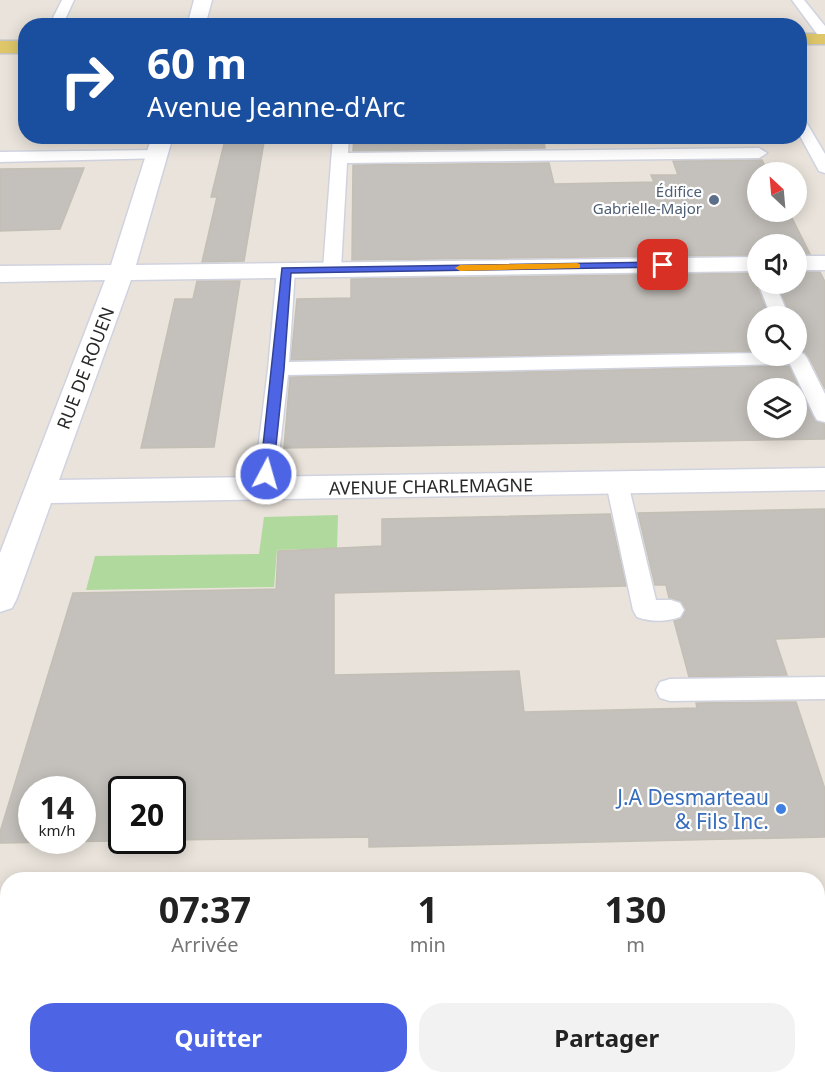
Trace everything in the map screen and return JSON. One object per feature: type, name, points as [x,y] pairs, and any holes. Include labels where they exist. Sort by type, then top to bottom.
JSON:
[{"type":"main road","points":[[807,38],[825,37]]},
{"type":"main road","points":[[0,47],[18,47]]},
{"type":"main road","points":[[807,50],[825,50]]},
{"type":"main road","points":[[0,58],[18,57]]},
{"type":"street","points":[[198,18],[203,0]]},
{"type":"street","name":"RUE DE ROUEN","points":[[0,598],[121,273],[161,146]]},
{"type":"street","points":[[807,263],[825,263]]},
{"type":"street","points":[[0,274],[747,264]]},
{"type":"street","name":"AVENUE CHARLEMAGNE","points":[[38,492],[825,479]]},
{"type":"lane","points":[[59,18],[68,0]]},
{"type":"lane","points":[[798,0],[825,37]]},
{"type":"lane","points":[[807,136],[825,168]]},
{"type":"lane","points":[[340,146],[414,144]]},
{"type":"lane","points":[[0,157],[161,146]]},
{"type":"lane","points":[[340,146],[759,153]]},
{"type":"lane","points":[[332,269],[340,146]]},
{"type":"lane","points":[[264,490],[278,369],[286,270]]},
{"type":"lane","points":[[278,369],[747,357]]},
{"type":"lane","points":[[802,366],[825,415]]},
{"type":"lane","points":[[617,483],[646,610],[671,610]]},
{"type":"lane","points":[[670,690],[825,688]]},
{"type":"green space","points":[[338,515],[337,548],[277,550],[274,587],[86,590],[95,556],[259,554],[264,517]]},
{"type":"building","points":[[224,144],[264,144],[244,261],[202,262],[217,197],[211,197]]},
{"type":"building","points":[[353,144],[544,144],[545,148],[353,151]]},
{"type":"building","points":[[762,160],[763,162],[747,162],[747,222],[794,222],[800,234],[747,234],[747,255],[352,260],[353,165],[549,163],[554,184],[654,182],[651,175],[678,175],[673,161]]},
{"type":"building","points":[[84,168],[60,229],[0,231],[0,169]]},
{"type":"building","points":[[807,272],[820,272],[825,282],[825,389],[807,354],[807,306],[787,306],[781,294],[807,294]]},
{"type":"building","points":[[747,273],[747,294],[760,294],[765,306],[747,306],[747,351],[291,360],[297,299],[351,298],[351,279]]},
{"type":"building","points":[[197,281],[240,281],[214,447],[141,448],[175,299],[193,299]]},
{"type":"building","points":[[789,366],[795,378],[747,378],[747,438],[807,438],[807,404],[815,421],[825,424],[825,439],[284,448],[290,377]]},
{"type":"building","points":[[825,509],[825,637],[775,639],[787,675],[689,677],[674,621],[682,618],[686,609],[681,601],[669,598],[666,585],[655,585],[638,513]]},
{"type":"building","points":[[610,514],[626,586],[334,593],[334,675],[519,671],[524,712],[697,708],[696,703],[796,702],[825,789],[825,837],[369,847],[369,837],[186,840],[186,776],[108,776],[108,841],[96,841],[96,776],[18,776],[18,843],[0,843],[0,832],[73,593],[276,589],[278,551],[382,546],[382,519]]},
{"type":"slow traffic","points":[[460,268],[577,266]]},
{"type":"place","name":"Édifice Gabrielle-Major","points":[[714,200]]},
{"type":"place","name":"J.A Desmarteau & Fils Inc.","points":[[781,809]]},
{"type":"route","points":[[266,474],[286,270],[663,265]]}]
